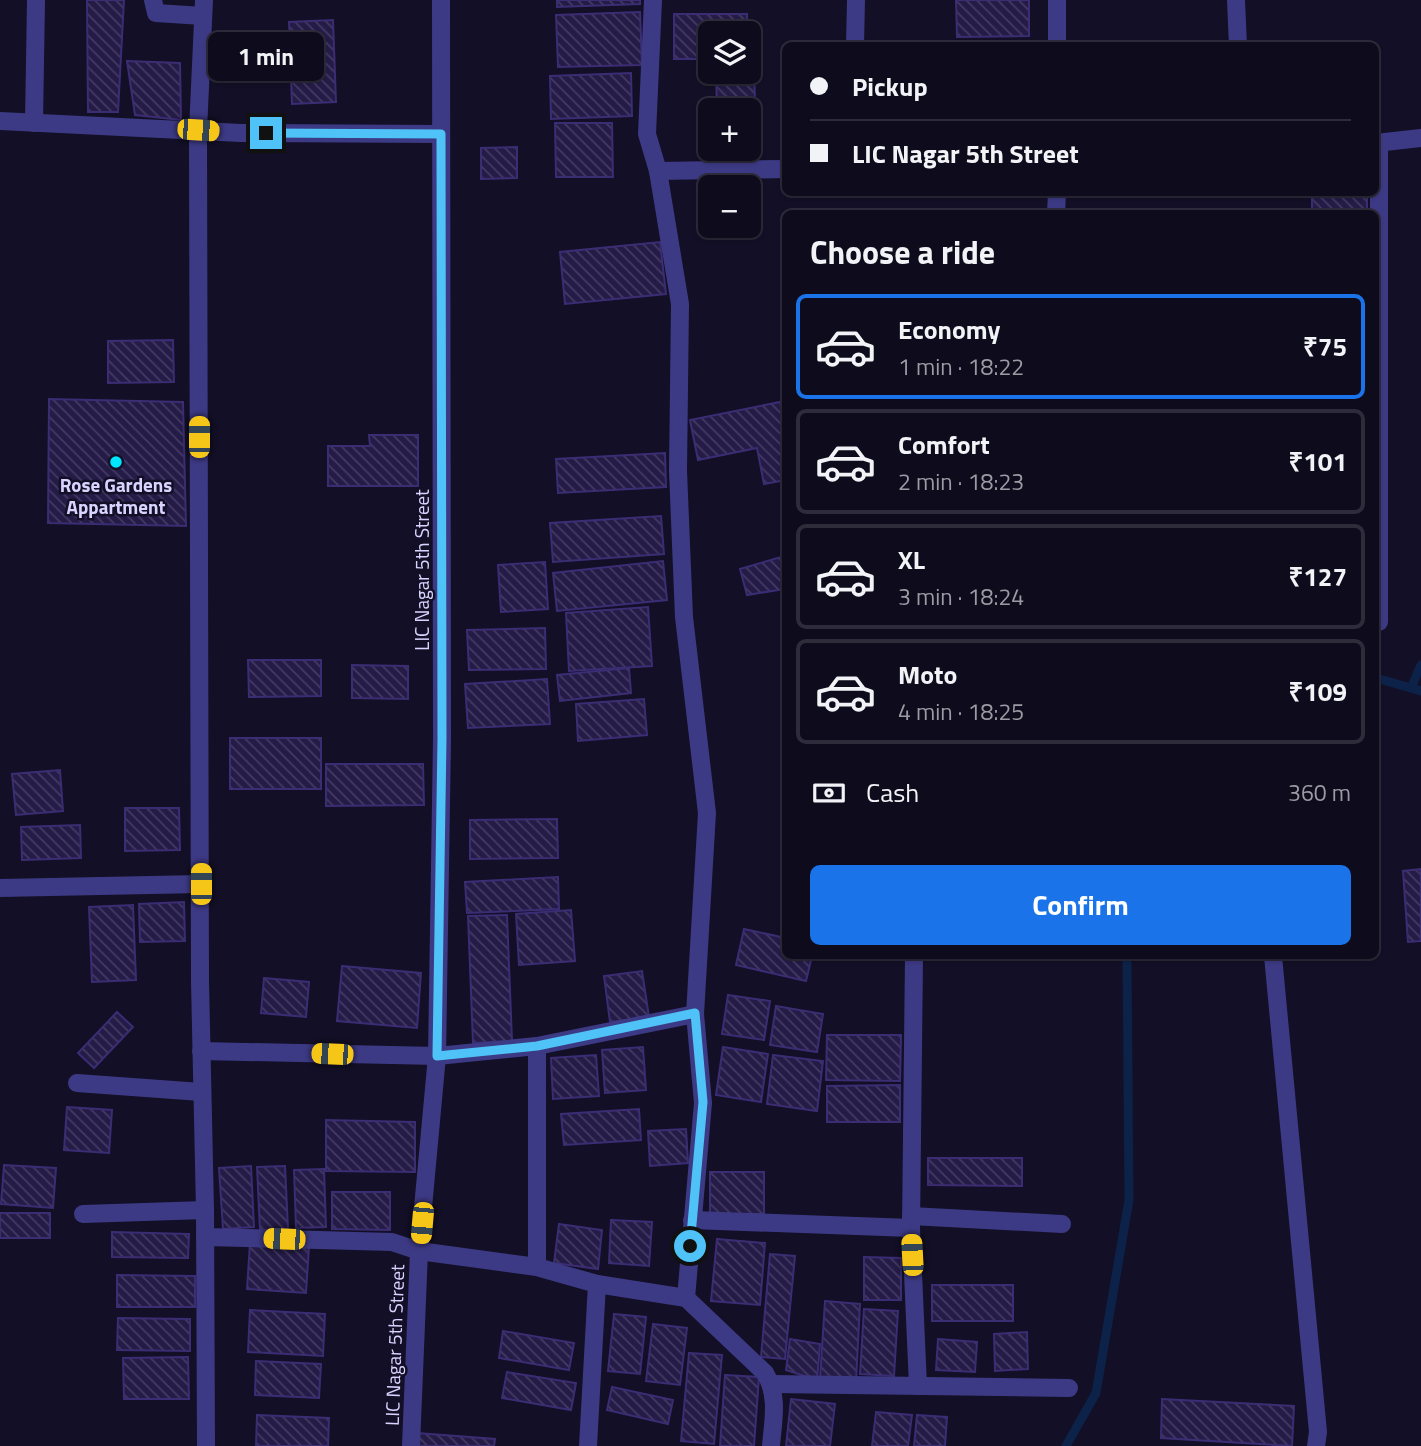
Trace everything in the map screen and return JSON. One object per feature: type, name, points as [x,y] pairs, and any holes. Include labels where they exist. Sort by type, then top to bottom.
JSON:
[{"type":"street","points":[[34,123],[36,0]]},
{"type":"street","points":[[153,0],[156,13],[204,8],[198,130],[201,1092],[205,1210],[206,1446]]},
{"type":"street","name":"LIC Nagar 5th Street","points":[[411,1446],[419,1251],[437,1056],[442,697],[441,0]]},
{"type":"street","points":[[653,0],[648,134],[658,171],[680,304],[678,471],[684,617],[707,813],[695,1013],[703,1102],[686,1298]]},
{"type":"street","points":[[855,42],[856,0]]},
{"type":"street","points":[[1057,0],[1057,42]]},
{"type":"street","points":[[1236,0],[1238,42]]},
{"type":"street","points":[[0,121],[241,133],[441,134]]},
{"type":"street","points":[[1379,143],[1421,138]]},
{"type":"street","points":[[658,171],[782,169]]},
{"type":"street","points":[[0,888],[201,884]]},
{"type":"street","points":[[914,959],[911,1222],[918,1386]]},
{"type":"street","points":[[1273,959],[1318,1433],[1317,1446]]},
{"type":"street","points":[[201,1051],[437,1056],[537,1046],[695,1013]]},
{"type":"street","points":[[537,1046],[537,1267]]},
{"type":"street","points":[[77,1083],[201,1092]]},
{"type":"street","points":[[83,1214],[205,1210]]},
{"type":"street","points":[[692,1220],[1062,1224]]},
{"type":"street","points":[[205,1237],[392,1242],[419,1251],[537,1267],[597,1284],[686,1298],[765,1373],[772,1384],[774,1398],[771,1446]]},
{"type":"street","points":[[588,1446],[597,1284]]},
{"type":"street","points":[[772,1384],[1069,1388]]},
{"type":"building","points":[[87,0],[124,0],[118,112],[88,112]]},
{"type":"building","points":[[557,0],[640,0],[640,4],[557,7]]},
{"type":"building","points":[[956,0],[1029,0],[1029,36],[957,37]]},
{"type":"building","points":[[640,12],[642,65],[558,67],[556,15]]},
{"type":"building","points":[[674,14],[747,14],[747,21],[698,21],[698,59],[674,59]]},
{"type":"building","points":[[333,20],[336,102],[292,104],[289,22]]},
{"type":"building","points":[[127,61],[180,63],[181,120],[135,115]]},
{"type":"building","points":[[631,73],[632,116],[551,119],[550,76]]},
{"type":"building","points":[[716,84],[754,84],[755,98],[717,98]]},
{"type":"building","points":[[555,123],[612,123],[613,177],[556,177]]},
{"type":"building","points":[[517,147],[517,178],[481,179],[481,148]]},
{"type":"building","points":[[719,161],[757,161],[757,165],[719,166]]},
{"type":"building","points":[[1312,196],[1367,196],[1367,210],[1312,210]]},
{"type":"building","points":[[660,242],[666,294],[565,304],[560,252]]},
{"type":"building","points":[[173,340],[174,382],[108,383],[108,341]]},
{"type":"building","name":"Rose Gardens Appartment","points":[[49,399],[183,402],[186,526],[48,523]]},
{"type":"building","points":[[780,402],[782,481],[764,484],[757,448],[698,460],[690,420]]},
{"type":"building","points":[[369,435],[418,435],[418,486],[328,486],[328,446],[370,446]]},
{"type":"building","points":[[665,453],[666,487],[558,493],[556,459]]},
{"type":"building","points":[[661,516],[664,554],[553,562],[550,523]]},
{"type":"building","points":[[781,557],[782,589],[747,595],[740,569]]},
{"type":"building","points":[[663,561],[667,600],[557,611],[553,573]]},
{"type":"building","points":[[545,562],[548,609],[501,612],[498,565]]},
{"type":"building","points":[[648,607],[652,666],[569,671],[566,613]]},
{"type":"building","points":[[545,628],[546,669],[469,670],[467,630]]},
{"type":"building","points":[[248,660],[321,660],[321,696],[249,697]]},
{"type":"building","points":[[352,665],[408,666],[408,699],[352,698]]},
{"type":"building","points":[[629,668],[631,693],[560,701],[557,675]]},
{"type":"building","points":[[547,679],[550,724],[468,728],[465,684]]},
{"type":"building","points":[[644,699],[647,735],[578,741],[576,704]]},
{"type":"building","points":[[230,738],[321,738],[321,789],[230,789]]},
{"type":"building","points":[[326,764],[423,764],[424,805],[326,806]]},
{"type":"building","points":[[60,770],[63,811],[16,815],[12,774]]},
{"type":"building","points":[[125,808],[179,808],[180,850],[125,851]]},
{"type":"building","points":[[557,819],[558,858],[470,859],[470,820]]},
{"type":"building","points":[[80,825],[81,858],[22,860],[21,827]]},
{"type":"building","points":[[1421,869],[1421,941],[1408,942],[1403,871]]},
{"type":"building","points":[[558,877],[559,909],[467,913],[465,882]]},
{"type":"building","points":[[184,902],[185,941],[140,942],[139,904]]},
{"type":"building","points":[[133,905],[136,980],[92,982],[89,907]]},
{"type":"building","points":[[571,910],[575,961],[519,965],[516,914]]},
{"type":"building","points":[[507,915],[512,1041],[473,1043],[468,916]]},
{"type":"building","points":[[744,929],[782,937],[782,959],[811,959],[806,981],[736,965]]},
{"type":"building","points":[[342,966],[421,973],[417,1028],[337,1021]]},
{"type":"building","points":[[642,971],[649,1017],[610,1022],[604,976]]},
{"type":"building","points":[[264,978],[309,982],[306,1017],[261,1013]]},
{"type":"building","points":[[728,995],[770,1001],[764,1040],[722,1034]]},
{"type":"building","points":[[776,1006],[823,1014],[817,1052],[770,1045]]},
{"type":"building","points":[[117,1012],[133,1027],[94,1068],[78,1053]]},
{"type":"building","points":[[827,1035],[901,1035],[900,1081],[826,1080]]},
{"type":"building","points":[[643,1047],[646,1090],[605,1093],[602,1050]]},
{"type":"building","points":[[723,1047],[768,1054],[761,1102],[716,1095]]},
{"type":"building","points":[[596,1055],[599,1096],[553,1099],[551,1058]]},
{"type":"building","points":[[773,1055],[823,1061],[817,1111],[767,1104]]},
{"type":"building","points":[[900,1085],[900,1122],[827,1122],[827,1086]]},
{"type":"building","points":[[67,1107],[112,1110],[109,1153],[64,1150]]},
{"type":"building","points":[[639,1109],[641,1140],[564,1145],[561,1114]]},
{"type":"building","points":[[326,1120],[415,1122],[415,1172],[326,1171]]},
{"type":"building","points":[[686,1129],[688,1163],[650,1166],[648,1131]]},
{"type":"building","points":[[928,1158],[1022,1158],[1022,1186],[928,1185]]},
{"type":"building","points":[[4,1165],[56,1168],[53,1208],[1,1204]]},
{"type":"building","points":[[251,1166],[254,1227],[223,1229],[219,1168]]},
{"type":"building","points":[[285,1166],[288,1229],[260,1230],[257,1167]]},
{"type":"building","points":[[324,1169],[326,1227],[296,1228],[294,1170]]},
{"type":"building","points":[[710,1172],[764,1172],[764,1214],[710,1214]]},
{"type":"building","points":[[332,1192],[390,1192],[390,1230],[332,1229]]},
{"type":"building","points":[[0,1213],[50,1213],[50,1238],[0,1238]]},
{"type":"building","points":[[611,1220],[652,1222],[649,1266],[609,1263]]},
{"type":"building","points":[[559,1224],[602,1230],[598,1269],[554,1263]]},
{"type":"building","points":[[112,1232],[189,1234],[188,1258],[112,1257]]},
{"type":"building","points":[[717,1239],[765,1243],[760,1305],[711,1301]]},
{"type":"building","points":[[250,1243],[309,1247],[306,1293],[247,1289]]},
{"type":"building","points":[[770,1254],[795,1256],[785,1359],[761,1357]]},
{"type":"building","points":[[864,1257],[901,1258],[901,1300],[864,1300]]},
{"type":"building","points":[[117,1275],[195,1276],[195,1307],[117,1307]]},
{"type":"building","points":[[932,1285],[1013,1285],[1013,1321],[932,1321]]},
{"type":"building","points":[[825,1301],[860,1304],[856,1381],[820,1379]]},
{"type":"building","points":[[864,1309],[898,1311],[894,1376],[860,1374]]},
{"type":"building","points":[[250,1310],[325,1314],[323,1356],[248,1352]]},
{"type":"building","points":[[614,1314],[646,1317],[640,1374],[608,1371]]},
{"type":"building","points":[[118,1318],[190,1319],[190,1351],[117,1350]]},
{"type":"building","points":[[653,1324],[687,1328],[680,1385],[646,1381]]},
{"type":"building","points":[[503,1331],[574,1343],[569,1370],[499,1358]]},
{"type":"building","points":[[1027,1332],[1028,1369],[995,1371],[994,1334]]},
{"type":"building","points":[[790,1339],[820,1344],[817,1380],[786,1370]]},
{"type":"building","points":[[938,1339],[977,1342],[975,1372],[936,1370]]},
{"type":"building","points":[[689,1353],[722,1355],[714,1444],[681,1441]]},
{"type":"building","points":[[188,1357],[189,1399],[124,1399],[123,1358]]},
{"type":"building","points":[[256,1361],[321,1364],[319,1398],[255,1395]]},
{"type":"building","points":[[507,1372],[576,1383],[571,1410],[502,1398]]},
{"type":"building","points":[[725,1375],[759,1377],[754,1446],[720,1446]]},
{"type":"building","points":[[612,1387],[673,1400],[668,1424],[607,1410]]},
{"type":"building","points":[[791,1399],[835,1404],[830,1446],[786,1446]]},
{"type":"building","points":[[1162,1399],[1294,1406],[1292,1446],[1161,1438]]},
{"type":"building","points":[[876,1412],[912,1415],[908,1446],[872,1446]]},
{"type":"building","points":[[257,1415],[329,1418],[328,1446],[256,1446]]},
{"type":"building","points":[[917,1415],[947,1417],[945,1446],[914,1446]]},
{"type":"building","points":[[417,1433],[495,1439],[494,1446],[416,1446]]},
{"type":"waterway","points":[[1411,688],[1421,665]]},
{"type":"waterway","points":[[1379,679],[1421,691]]},
{"type":"waterway","points":[[1066,1446],[1096,1393],[1129,1200],[1127,959]]},
{"type":"place","name":"Rose Gardens Appartment","points":[[116,462]]},
{"type":"route","points":[[266,133],[441,134],[442,739],[437,1056],[537,1046],[695,1013],[703,1102],[690,1246]]}]
